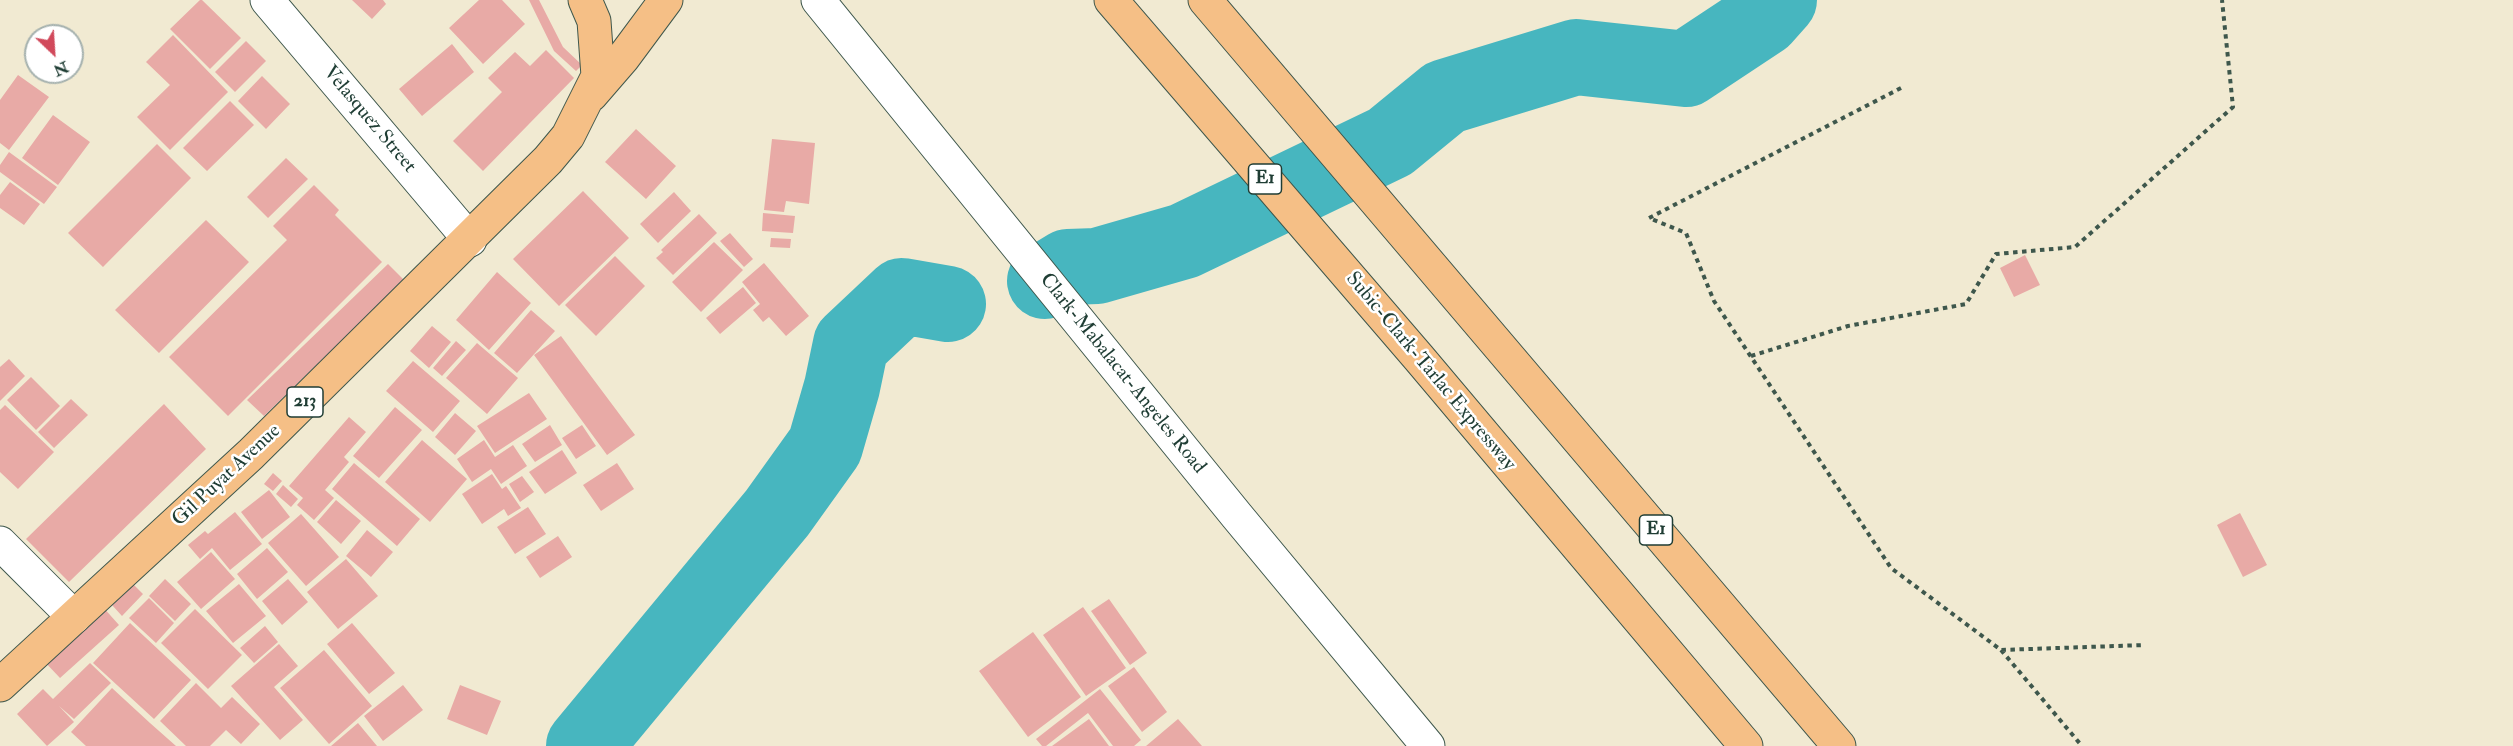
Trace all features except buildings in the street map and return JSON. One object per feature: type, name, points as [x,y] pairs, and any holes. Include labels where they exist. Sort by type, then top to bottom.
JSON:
[{"type":"main road","name":"Gil Puyat Avenue","points":[[0,685],[251,454],[470,240],[548,160],[567,136],[598,76],[594,21],[585,0]]},
{"type":"main road","name":"Gil Puyat Avenue","points":[[588,98],[623,58],[666,0]]},
{"type":"main road","name":"Subic-Clark-Tarlac Expressway","points":[[1110,0],[1419,358],[1746,746]]},
{"type":"main road","name":"E1","points":[[1205,0],[1839,746]]},
{"type":"street","name":"Velasquez Street","points":[[267,0],[470,240]]},
{"type":"street","name":"Clark-Mabalacat-Angeles Road","points":[[818,0],[1237,516],[1428,746]]},
{"type":"street","points":[[0,543],[74,617]]},
{"type":"path","points":[[1751,356],[1848,326],[1966,304],[1996,254],[2075,247],[2233,107],[2222,0]]},
{"type":"path","points":[[1901,88],[1649,218],[1686,233],[1714,301],[1891,568],[2001,650],[2082,746]]},
{"type":"path","points":[[2001,650],[2145,645]]},
{"type":"waterway","points":[[1045,281],[1068,267],[1097,266],[1184,241],[1390,142],[1445,97],[1576,57],[1686,69],[1763,18],[1779,0]]},
{"type":"waterway","points":[[584,746],[777,513],[825,446],[842,387],[851,344],[902,296],[948,304]]}]
